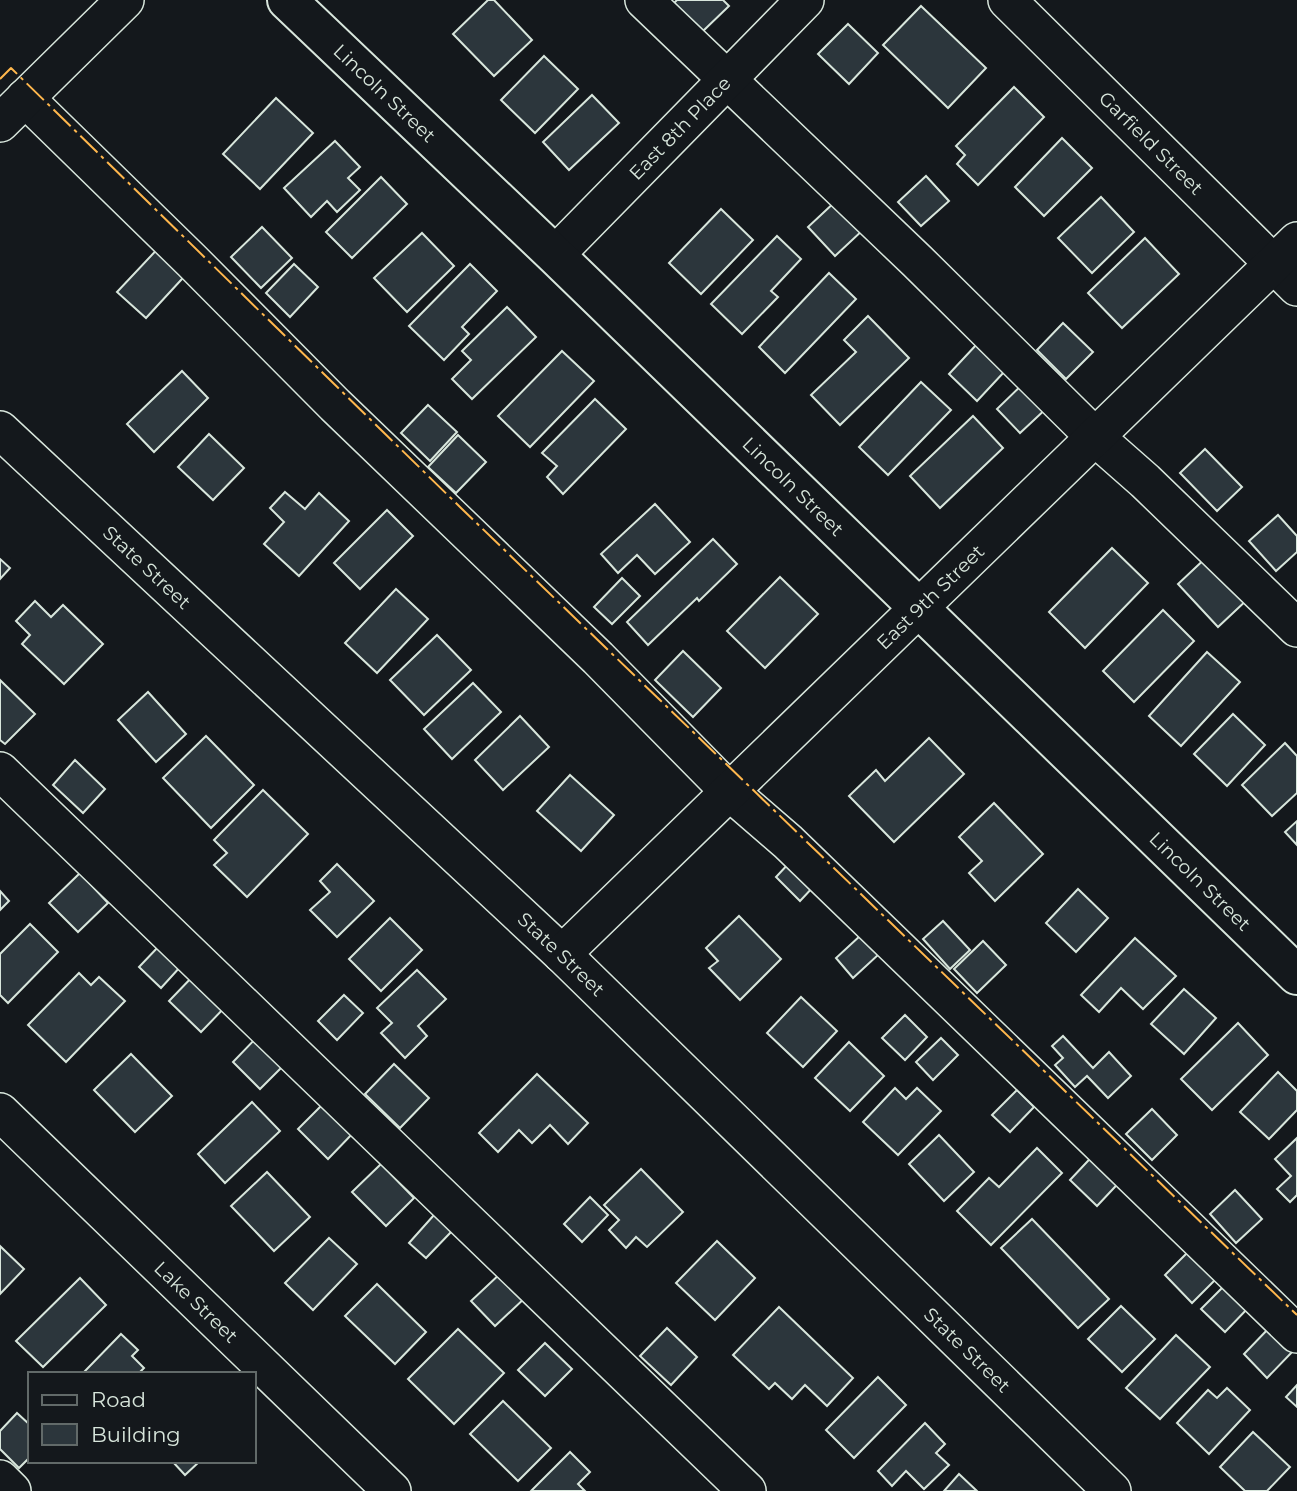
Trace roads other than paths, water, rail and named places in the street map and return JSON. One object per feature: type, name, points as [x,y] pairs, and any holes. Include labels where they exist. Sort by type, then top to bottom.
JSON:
[{"type":"main road","name":"Lincoln Street","points":[[288,0],[555,255],[1297,975]]},
{"type":"street","points":[[125,0],[11,103],[335,405],[598,658],[729,791],[788,842],[1297,1334]]},
{"type":"street","points":[[644,0],[917,261],[1095,437],[1145,481],[1297,628]]},
{"type":"street","name":"East 8th Place","points":[[555,255],[805,0]]},
{"type":"street","name":"Garfield Street","points":[[1007,0],[1289,264]]},
{"type":"street","name":"East 9th Street","points":[[562,954],[1095,437],[1289,264]]},
{"type":"street","name":"State Street","points":[[0,430],[562,954],[1112,1491]]},
{"type":"street","points":[[0,771],[747,1491]]},
{"type":"street","name":"Lake Street","points":[[0,1112],[392,1491]]},
{"type":"street","points":[[0,1479],[12,1491]]}]
